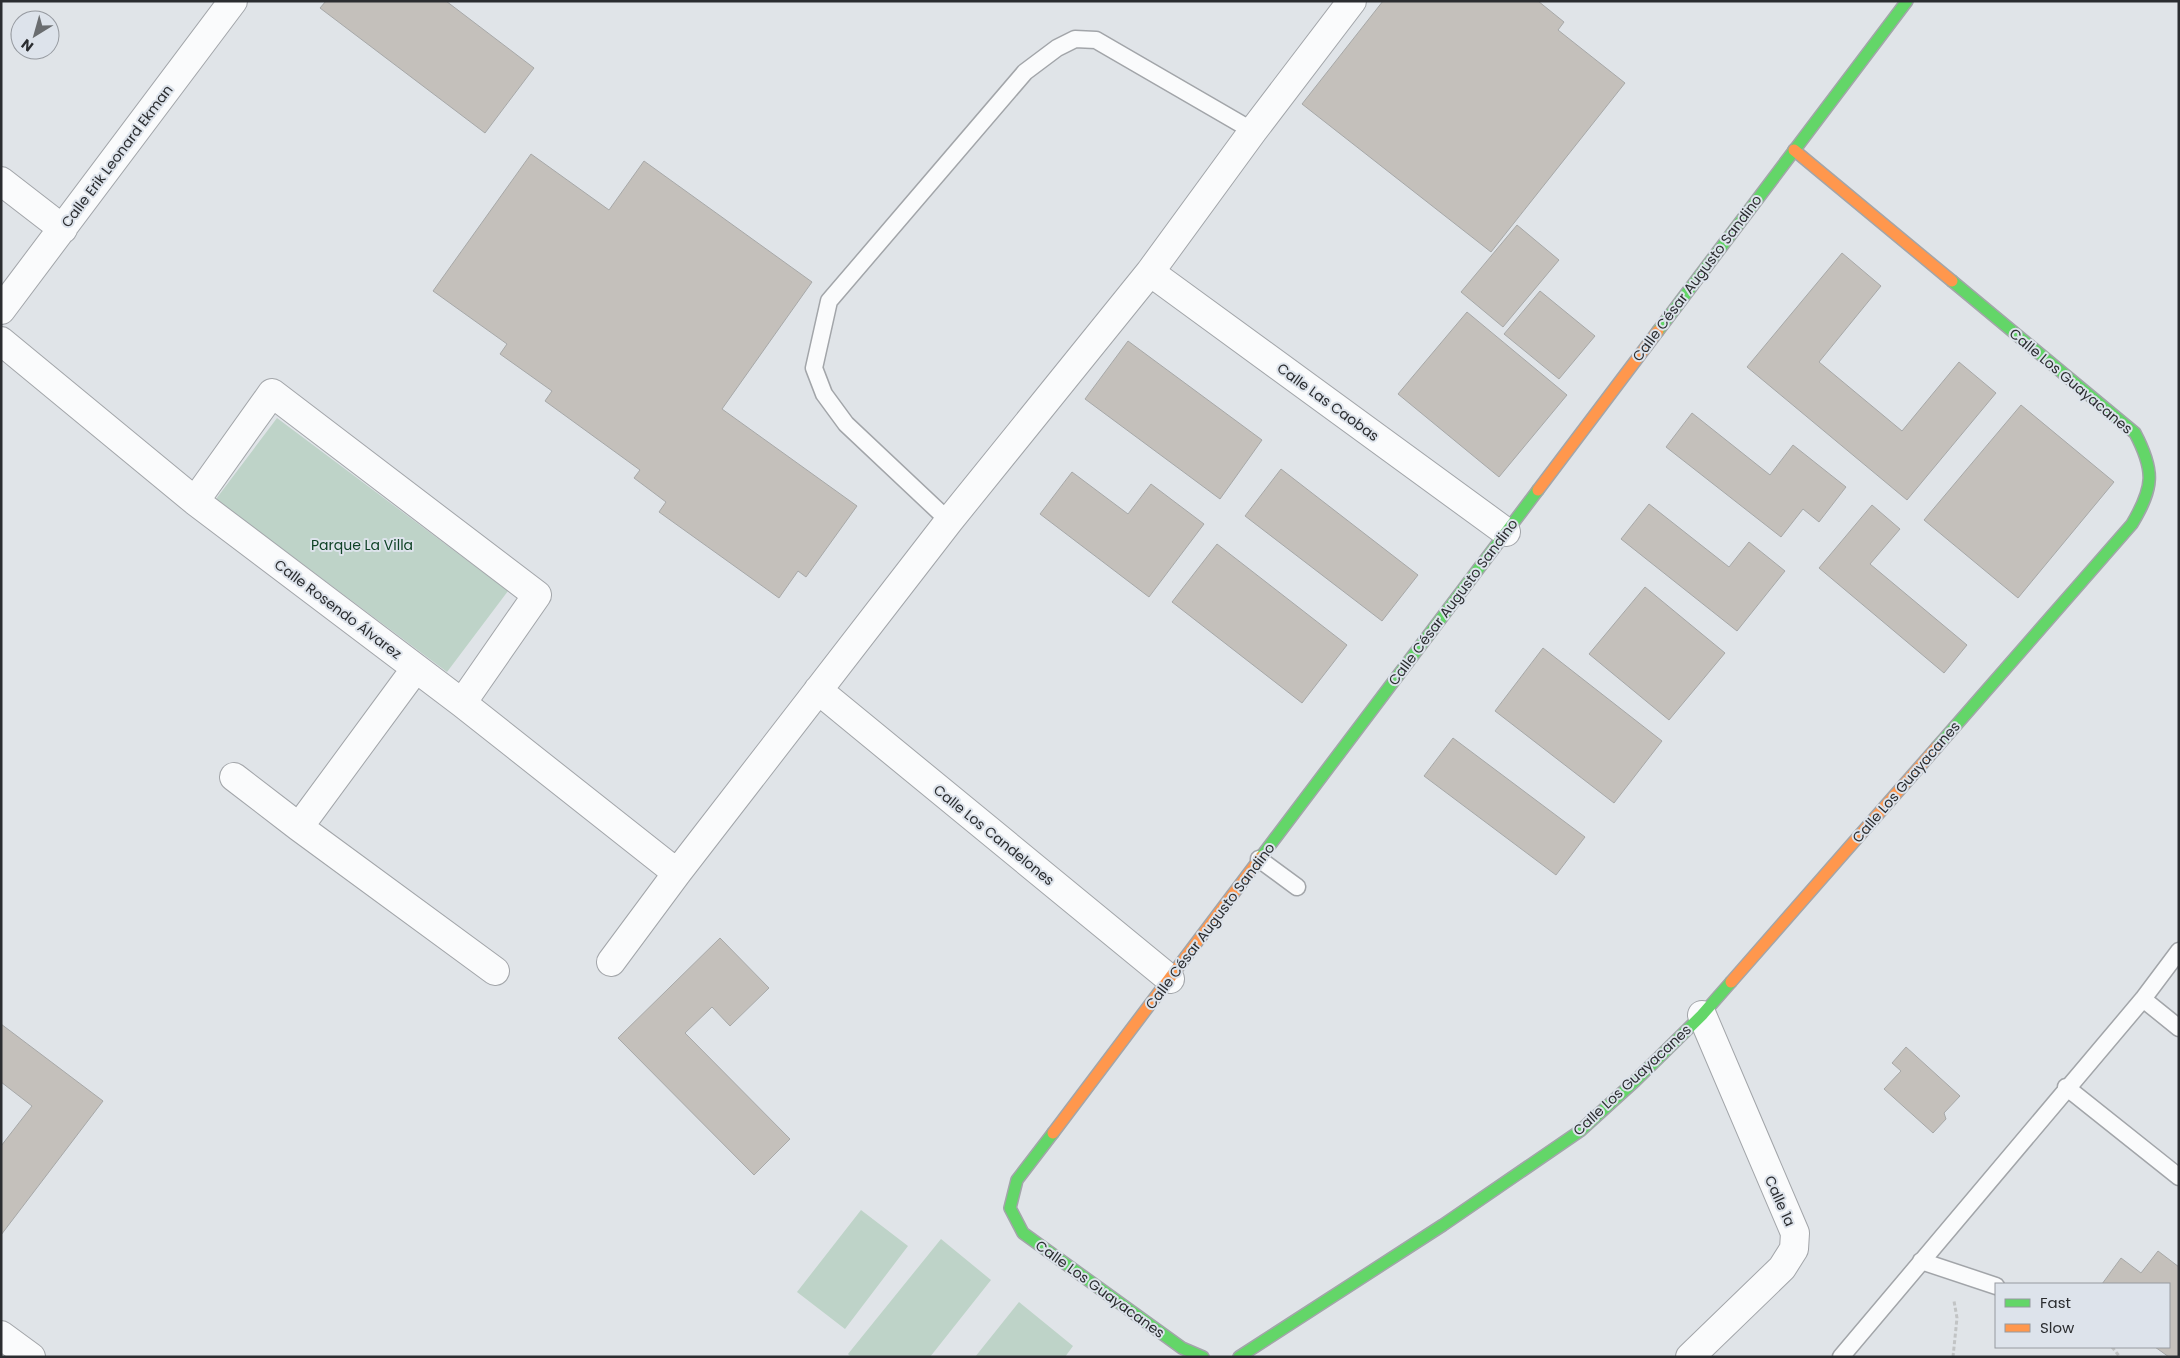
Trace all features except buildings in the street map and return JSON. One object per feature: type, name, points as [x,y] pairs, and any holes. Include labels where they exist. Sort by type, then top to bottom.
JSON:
[{"type":"street","name":"Calle Erik Leonard Ekman","points":[[1,310],[232,1]]},
{"type":"street","points":[[611,962],[677,873],[949,521],[1150,272],[1252,131],[1352,1]]},
{"type":"street","name":"Calle César Augusto Sandino","points":[[1010,1208],[1017,1180],[1907,1]]},
{"type":"street","name":"Calle Los Guayacanes","points":[[1239,1357],[1443,1225],[1580,1131],[1635,1080],[1702,1015],[2132,524],[2147,499],[2152,479],[2147,456],[2135,432],[1794,150]]},
{"type":"street","points":[[1,181],[63,229]]},
{"type":"street","name":"Calle Las Caobas","points":[[1150,272],[1506,532]]},
{"type":"street","name":"Calle Rosendo Álvarez","points":[[1,341],[195,501],[462,703],[677,873]]},
{"type":"street","points":[[195,501],[272,393],[537,595],[462,703]]},
{"type":"street","points":[[299,827],[416,668]]},
{"type":"street","name":"Calle Los Candelones","points":[[818,690],[1170,979]]},
{"type":"street","points":[[234,777],[495,971]]},
{"type":"street","name":"Calle 1a","points":[[1690,1357],[1782,1268],[1794,1249],[1795,1241],[1795,1233],[1702,1015]]},
{"type":"street","name":"Calle Los Guayacanes","points":[[1010,1208],[1023,1233],[1182,1348],[1203,1357]]},
{"type":"street","points":[[1,1334],[31,1357]]},
{"type":"lane","points":[[949,521],[846,424],[824,394],[814,368],[829,300],[1025,72],[1057,48],[1075,38],[1096,40],[1252,131]]},
{"type":"lane","points":[[1259,859],[1297,887]]},
{"type":"lane","points":[[1841,1357],[2066,1087],[2143,999],[2179,951]]},
{"type":"lane","points":[[2143,999],[2179,1028]]},
{"type":"lane","points":[[2066,1087],[2179,1177]]},
{"type":"lane","points":[[1921,1261],[1995,1286]]},
{"type":"path","points":[[1949,1270],[1957,1318],[1953,1357]]},
{"type":"green space","name":"Parque La Villa","points":[[277,418],[508,591],[447,672],[216,499]]},
{"type":"green space","points":[[861,1210],[908,1246],[845,1329],[797,1292]]},
{"type":"green space","points":[[941,1239],[991,1280],[930,1357],[851,1357],[848,1354]]},
{"type":"green space","points":[[1019,1302],[1073,1346],[1065,1357],[975,1357]]},
{"type":"traffic: fast","points":[[1658,331],[1907,1]]},
{"type":"traffic: fast","points":[[1937,747],[2132,524],[2145,500],[2149,479],[2146,458],[2135,433],[1952,281]]},
{"type":"traffic: fast","points":[[1261,857],[1538,490]]},
{"type":"traffic: fast","points":[[1239,1357],[1443,1225],[1580,1131],[1635,1081],[1702,1015],[1731,982]]},
{"type":"traffic: fast","points":[[1053,1133],[1017,1180],[1010,1208],[1023,1233],[1182,1348],[1203,1357]]},
{"type":"traffic: slow","points":[[1794,150],[1952,281]]},
{"type":"traffic: slow","points":[[1538,490],[1658,331]]},
{"type":"traffic: slow","points":[[1731,982],[1937,747]]},
{"type":"traffic: slow","points":[[1053,1133],[1261,857]]}]
